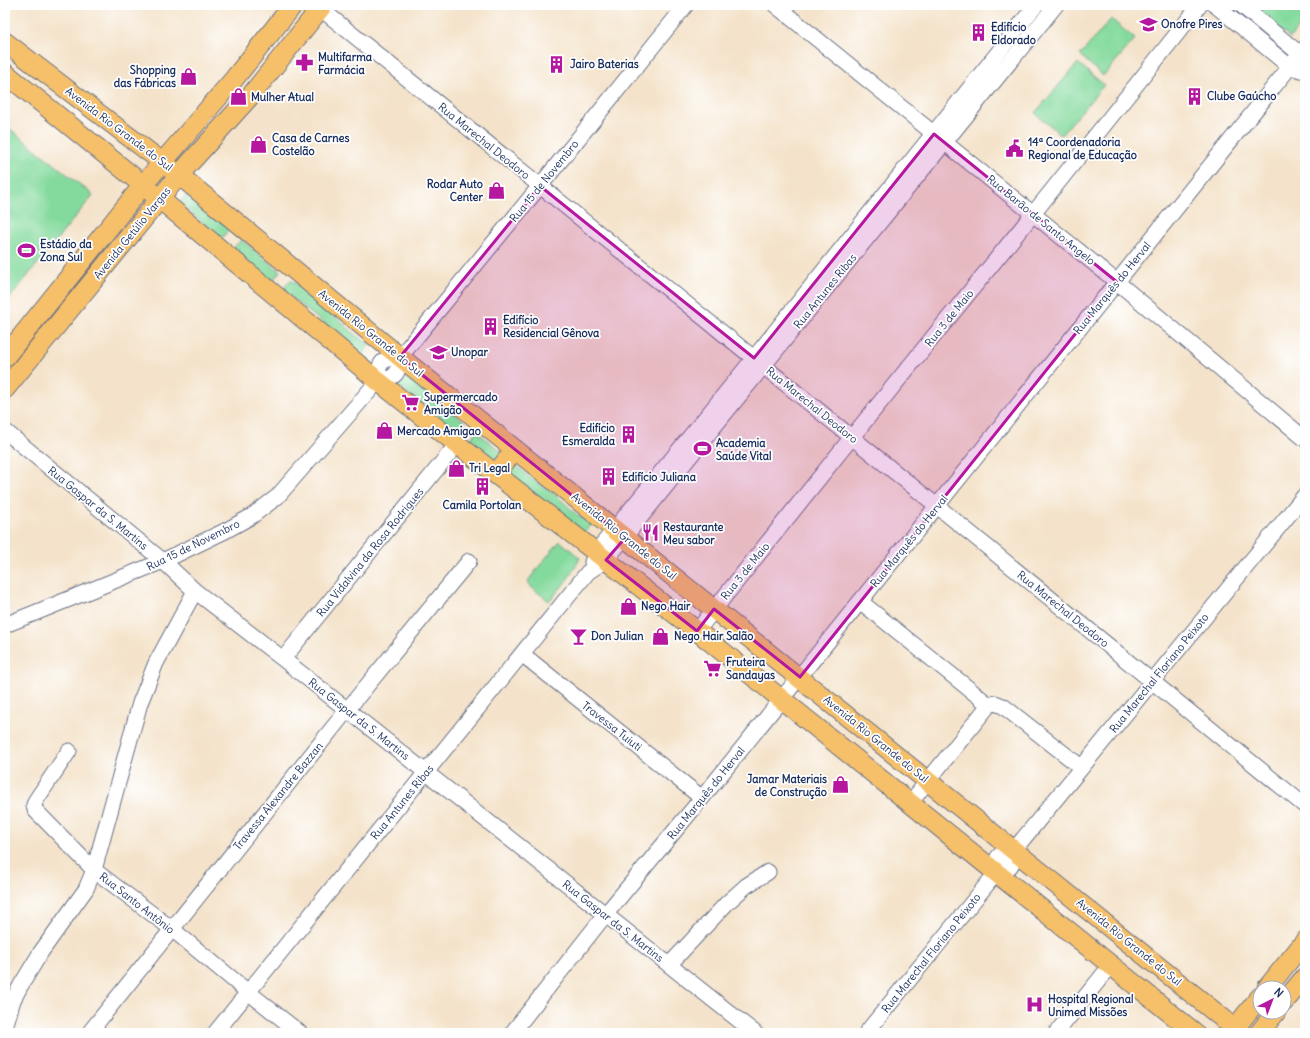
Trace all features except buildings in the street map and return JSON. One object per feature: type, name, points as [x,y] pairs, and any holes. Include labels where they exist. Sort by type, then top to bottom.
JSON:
[{"type":"main road","name":"Avenida Getúlio Vargas","points":[[5,358],[143,184],[234,79],[293,5]]},
{"type":"main road","name":"Avenida Getúlio Vargas","points":[[5,389],[179,175],[252,94],[320,6]]},
{"type":"main road","name":"Avenida Rio Grande do Sul","points":[[5,42],[179,175],[239,226],[400,357],[800,677],[1236,1031]]},
{"type":"main road","points":[[5,73],[143,184],[160,200],[457,444],[782,699],[1195,1033]]},
{"type":"main road","points":[[234,79],[252,94]]},
{"type":"main road","points":[[74,130],[91,108]]},
{"type":"main road","points":[[221,250],[239,226]]},
{"type":"main road","points":[[272,292],[290,267]]},
{"type":"main road","points":[[62,287],[77,300]]},
{"type":"main road","points":[[496,474],[515,449]]},
{"type":"main road","points":[[1084,943],[1102,921]]},
{"type":"main road","points":[[1274,980],[1304,943]]},
{"type":"main road","points":[[1292,992],[1305,976]]},
{"type":"main road","points":[[1236,1031],[1252,1008]]},
{"type":"main road","points":[[1259,1033],[1270,1020]]},
{"type":"street","name":"Rua 15 de Novembro","points":[[5,625],[163,561],[226,531],[252,516],[277,497],[378,380],[388,379],[396,375],[400,368],[400,357],[686,5]]},
{"type":"street","name":"Rua Barão de Santo Angelo","points":[[775,5],[1117,282],[1305,439]]},
{"type":"street","name":"Rua Antunes Ribas","points":[[940,138],[1036,5]]},
{"type":"street","name":"Rua Antunes Ribas","points":[[215,1033],[940,138],[1056,5]]},
{"type":"street","name":"Rua 3 de Maio","points":[[696,631],[1200,5]]},
{"type":"street","points":[[1215,5],[1290,67],[1305,71]]},
{"type":"street","points":[[1241,5],[1304,55]]},
{"type":"street","name":"Rua Marechal Deodoro","points":[[320,6],[540,186],[1153,681],[1305,806]]},
{"type":"street","name":"Rua Marquês do Herval","points":[[512,1033],[605,915],[861,602],[1290,67],[1304,55]]},
{"type":"street","name":"Rua Gaspar da S. Martins","points":[[5,431],[163,561],[195,591],[755,1033]]},
{"type":"street","name":"Rua Vidalvina da Rosa Rodrigues","points":[[283,659],[457,444]]},
{"type":"street","name":"Rua Marechal Floriano Peixoto","points":[[866,1033],[997,872],[995,865],[998,857],[1004,852],[1014,850],[1305,495]]},
{"type":"street","name":"Travessa Alexandre Bazzan","points":[[89,1033],[347,710],[469,561]]},
{"type":"street","points":[[5,1027],[13,1000],[21,985],[41,952],[86,889],[94,870],[140,703],[156,663],[195,591]]},
{"type":"street","points":[[861,602],[989,705]]},
{"type":"street","name":"Travessa Tuiuti","points":[[522,654],[702,798]]},
{"type":"street","points":[[910,803],[989,705],[995,703],[1003,706],[1082,767]]},
{"type":"street","name":"Rua Santo Antônio","points":[[69,751],[36,800],[34,805],[35,810],[94,870],[172,929],[300,1033]]},
{"type":"street","points":[[669,965],[727,902],[746,886],[768,872]]},
{"type":"street","points":[[1056,1033],[1111,965]]},
{"type":"highlighted area","points":[[934,134],[1117,282],[800,677],[714,609],[697,631],[606,560],[625,538],[400,357],[540,186],[754,358]]},
{"type":"green space","points":[[1250,5],[1305,5],[1305,19],[1290,38]]},
{"type":"green space","points":[[1111,19],[1135,39],[1103,76],[1080,55]]},
{"type":"green space","points":[[1078,63],[1104,85],[1061,135],[1035,113]]},
{"type":"green space","name":"Estádio da Zona Sul","points":[[5,125],[93,195],[5,304]]},
{"type":"green space","points":[[187,194],[207,209],[217,219],[230,227],[222,239],[179,203]]},
{"type":"green space","points":[[241,240],[280,271],[271,283],[233,248]]},
{"type":"green space","points":[[290,280],[298,284],[358,337],[370,344],[362,355],[353,354],[343,339],[282,290]]},
{"type":"green space","points":[[404,373],[465,422],[458,431],[395,384]]},
{"type":"green space","points":[[477,432],[507,456],[498,467],[467,441]]},
{"type":"green space","points":[[508,457],[529,477],[556,495],[576,514],[592,524],[584,534],[502,469]]},
{"type":"green space","points":[[560,541],[580,558],[574,570],[549,601],[531,587],[528,581]]},
{"type":"place","name":"Onofre Pires","points":[[1148,24]]},
{"type":"place","name":"Edifício Eldorado","points":[[978,33]]},
{"type":"place","name":"Multifarma Farmácia","points":[[305,63]]},
{"type":"place","name":"Jairo Baterias","points":[[557,64]]},
{"type":"place","name":"Shopping das Fábricas","points":[[189,76]]},
{"type":"place","name":"Clube Gaúcho","points":[[1194,96]]},
{"type":"place","name":"Mulher Atual","points":[[238,97]]},
{"type":"place","name":"Casa de Carnes Costelão","points":[[259,144]]},
{"type":"place","name":"14ª Coordenadoria Regional de Educação","points":[[1015,148]]},
{"type":"place","name":"Rodar Auto Center","points":[[496,190]]},
{"type":"place","name":"Estádio da Zona Sul","points":[[27,250]]},
{"type":"place","name":"Edifício Residencial Gênova","points":[[490,326]]},
{"type":"place","name":"Unopar","points":[[438,352]]},
{"type":"place","name":"Supermercado Amigão","points":[[411,403]]},
{"type":"place","name":"Mercado Amigao","points":[[384,431]]},
{"type":"place","name":"Edifício Esmeralda","points":[[628,434]]},
{"type":"place","name":"Academia Saúde Vital","points":[[703,449]]},
{"type":"place","name":"Tri Legal","points":[[456,468]]},
{"type":"place","name":"Edifício Juliana","points":[[609,477]]},
{"type":"place","name":"Camila Portolan","points":[[482,487]]},
{"type":"place","name":"Restaurante Meu sabor","points":[[650,533]]},
{"type":"place","name":"Nego Hair","points":[[628,606]]},
{"type":"place","name":"Don Julian","points":[[578,636]]},
{"type":"place","name":"Nego Hair Salão","points":[[661,636]]},
{"type":"place","name":"Fruteira Sandayas","points":[[713,668]]},
{"type":"place","name":"Jamar Materiais de Construção","points":[[840,785]]},
{"type":"place","name":"Hospital Regional Unimed Missões","points":[[1035,1005]]}]
